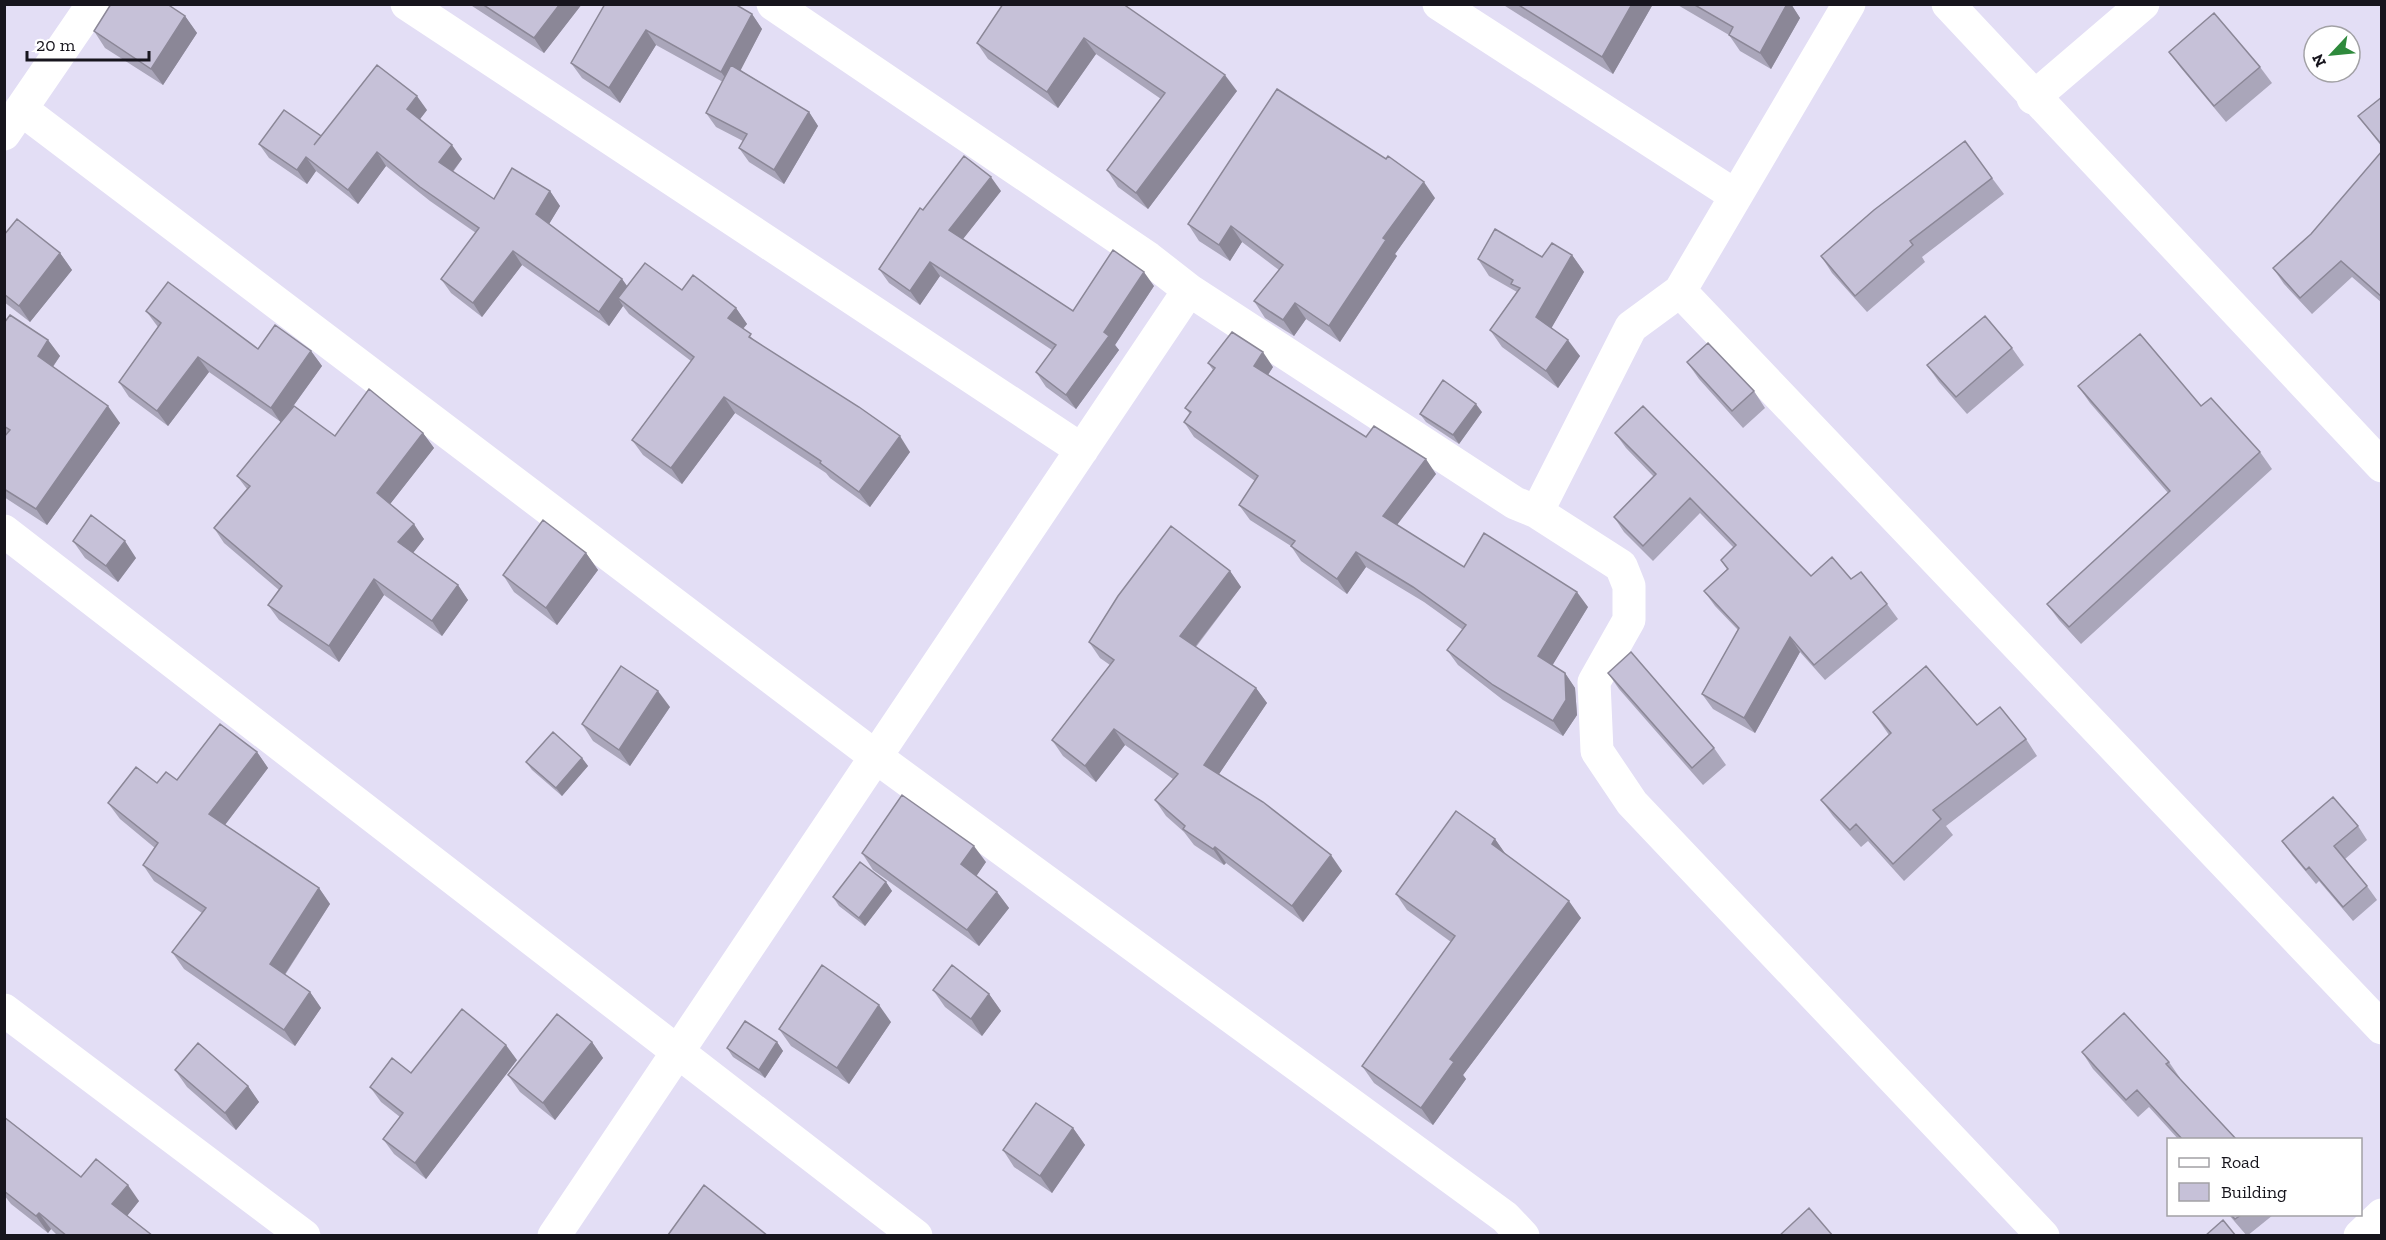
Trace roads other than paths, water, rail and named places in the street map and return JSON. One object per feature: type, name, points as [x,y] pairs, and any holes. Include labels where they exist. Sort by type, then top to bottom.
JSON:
[{"type":"street","points":[[407,4],[1082,450]]},
{"type":"street","points":[[773,4],[1148,258],[1189,290],[1515,503],[1538,512],[1621,566],[1629,586],[1629,620],[1594,682],[1597,751],[1632,803],[2043,1236]]},
{"type":"street","points":[[1439,4],[1736,196]]},
{"type":"street","points":[[1538,512],[1631,327],[1680,291],[1850,4]]},
{"type":"street","points":[[1948,4],[2033,98],[2382,466]]},
{"type":"street","points":[[2033,98],[2143,4]]},
{"type":"street","points":[[91,5],[13,121],[1505,1217],[1523,1236]]},
{"type":"street","points":[[554,1236],[1189,290]]},
{"type":"street","points":[[1680,291],[2382,1028]]},
{"type":"street","points":[[4,531],[916,1236]]},
{"type":"street","points":[[4,1010],[304,1236]]},
{"type":"street","points":[[2360,1236],[2382,1215]]}]
